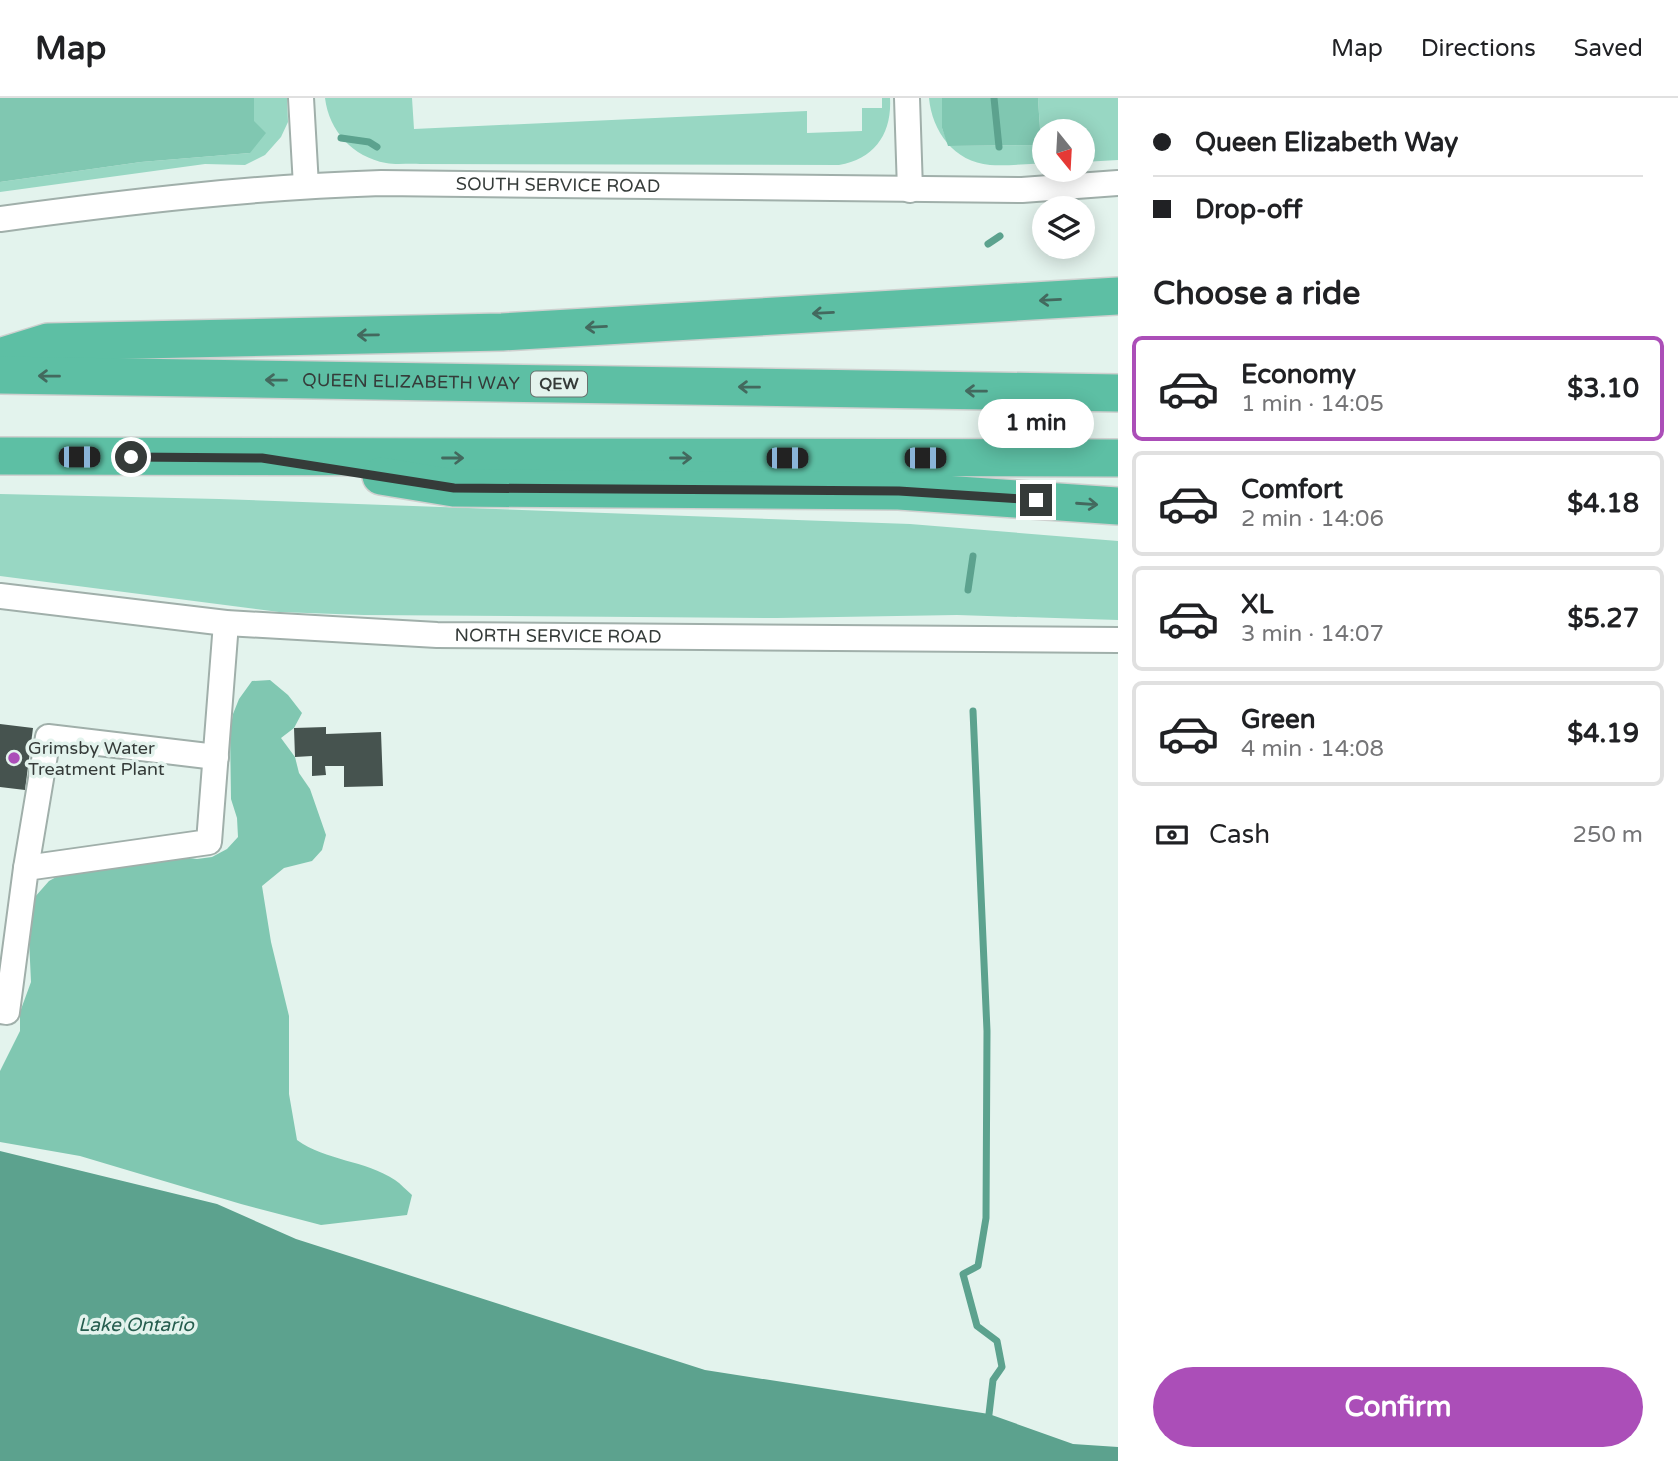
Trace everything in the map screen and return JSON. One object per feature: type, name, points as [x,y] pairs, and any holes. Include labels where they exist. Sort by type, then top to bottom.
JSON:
[{"type":"highway","points":[[0,357],[48,342],[502,332],[1118,296]]},
{"type":"highway","name":"QUEEN ELIZABETH WAY","points":[[0,375],[1118,393]]},
{"type":"highway","points":[[0,456],[1118,458]]},
{"type":"highway","points":[[262,458],[454,488],[899,491],[1118,506]]},
{"type":"street","points":[[301,98],[306,186]]},
{"type":"street","points":[[907,98],[910,190]]},
{"type":"street","name":"SOUTH SERVICE ROAD","points":[[0,219],[225,191],[381,183],[910,190],[1022,190],[1118,183]]},
{"type":"street","name":"NORTH SERVICE ROAD","points":[[0,596],[226,623],[437,635],[1118,640]]},
{"type":"street","points":[[26,868],[209,842],[226,623]]},
{"type":"street","points":[[0,1011],[7,1012],[26,868],[48,737],[216,757]]},
{"type":"shaded area","points":[[0,98],[254,98],[254,121],[266,133],[250,153],[141,162],[0,182]]},
{"type":"shaded area","points":[[254,98],[287,98],[288,122],[281,137],[265,155],[245,165],[205,164],[0,192],[0,182],[141,162],[250,153]]},
{"type":"shaded area","points":[[325,98],[412,98],[414,129],[807,111],[807,133],[862,131],[862,108],[882,108],[882,98],[890,98],[890,111],[879,142],[862,157],[839,165],[394,164],[363,155],[345,141],[332,121]]},
{"type":"shaded area","points":[[929,98],[942,98],[942,128],[948,144],[935,122]]},
{"type":"shaded area","points":[[942,98],[1038,98],[1039,119],[1032,119],[1032,145],[948,146],[942,128]]},
{"type":"shaded area","points":[[1038,98],[1118,98],[1118,160],[1096,161],[1096,119],[1039,119]]},
{"type":"shaded area","points":[[1032,145],[1032,164],[977,163],[950,146]]},
{"type":"shaded area","points":[[0,494],[219,499],[910,524],[1118,541],[1118,620],[957,615],[777,618],[279,612],[0,576]]},
{"type":"shaded area","points":[[270,680],[288,695],[302,713],[294,728],[281,738],[295,757],[299,773],[310,789],[326,835],[322,850],[312,861],[284,868],[262,886],[271,942],[289,1016],[289,1094],[297,1140],[320,1152],[371,1168],[395,1180],[412,1195],[407,1215],[321,1225],[80,1156],[0,1142],[0,1071],[20,1031],[20,1012],[31,982],[28,918],[34,898],[49,881],[67,871],[174,856],[197,859],[212,857],[227,849],[238,837],[237,818],[231,799],[230,731],[233,714],[239,699],[252,681]]},
{"type":"water","name":"Lake Ontario","points":[[0,1151],[217,1204],[296,1239],[705,1370],[989,1414],[1073,1444],[1118,1447],[1118,1461],[0,1461]]},
{"type":"building","name":"Grimsby Water Treatment Plant","points":[[0,724],[33,728],[25,790],[0,787]]},
{"type":"building","points":[[326,727],[326,734],[381,732],[383,786],[344,787],[344,766],[325,766],[326,775],[312,776],[312,756],[295,757],[294,728]]},
{"type":"waterway","points":[[994,98],[999,147]]},
{"type":"waterway","points":[[341,138],[369,142],[377,147]]},
{"type":"waterway","points":[[988,244],[1000,236]]},
{"type":"waterway","points":[[968,590],[973,556]]},
{"type":"waterway","points":[[973,711],[987,1031],[986,1218],[978,1266],[963,1274],[977,1326],[997,1341],[1002,1367],[993,1380],[989,1414]]},
{"type":"place","name":"Grimsby Water Treatment Plant","points":[[14,758]]},
{"type":"route","points":[[131,457],[262,458],[454,488],[899,491],[1036,500]]}]
